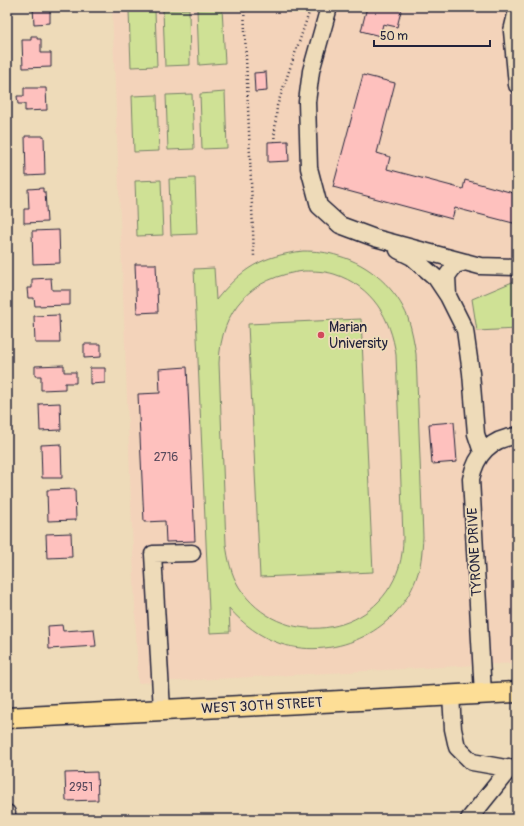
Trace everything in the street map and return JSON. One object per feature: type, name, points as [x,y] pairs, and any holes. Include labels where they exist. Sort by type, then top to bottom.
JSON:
[{"type":"main road","name":"WEST 30TH STREET","points":[[7,718],[517,692]]},
{"type":"street","points":[[329,7],[311,71],[307,102],[309,168],[319,206],[340,225],[375,238],[480,266],[517,266]]},
{"type":"street","points":[[517,10],[512,31],[517,85]]},
{"type":"street","points":[[375,238],[412,257],[436,278],[448,296],[464,330],[471,373],[476,434],[482,452]]},
{"type":"street","points":[[448,296],[447,276],[455,265],[466,262]]},
{"type":"street","name":"TYRONE DRIVE","points":[[483,694],[470,479],[474,465],[482,452],[494,442],[508,437],[517,436]]},
{"type":"street","points":[[162,710],[153,554],[192,553]]},
{"type":"street","points":[[451,695],[453,729],[457,747],[472,762],[513,769]]},
{"type":"street","points":[[469,819],[513,769]]},
{"type":"street","points":[[7,813],[7,819]]},
{"type":"path","points":[[244,7],[254,256]]},
{"type":"path","points":[[274,142],[277,106],[311,7]]},
{"type":"shaded area","name":"Marian University","points":[[112,7],[517,7],[517,663],[138,683]]},
{"type":"green space","points":[[222,8],[225,63],[199,65],[197,9]]},
{"type":"green space","points":[[189,9],[190,65],[165,66],[163,10]]},
{"type":"green space","points":[[129,11],[155,11],[157,66],[131,67]]},
{"type":"green space","points":[[225,92],[227,148],[202,149],[200,94]]},
{"type":"green space","points":[[192,94],[194,149],[168,150],[166,95]]},
{"type":"green space","points":[[157,95],[159,151],[134,152],[132,96]]},
{"type":"green space","points":[[195,178],[197,234],[171,235],[169,179]]},
{"type":"green space","points":[[161,180],[163,235],[137,236],[135,181]]},
{"type":"green space","points":[[303,251],[330,254],[350,260],[371,271],[381,279],[397,297],[403,307],[411,327],[416,354],[423,537],[418,573],[410,593],[397,611],[382,625],[364,636],[344,644],[324,648],[302,648],[273,641],[252,629],[229,608],[230,632],[210,633],[194,269],[214,268],[216,300],[235,280],[254,265],[264,260]],"holes":[[[304,271],[334,274],[347,279],[369,295],[377,305],[390,328],[396,355],[403,537],[399,567],[387,591],[370,609],[349,622],[325,628],[301,627],[278,621],[256,607],[236,582],[230,566],[226,544],[219,363],[221,344],[226,327],[233,312],[242,299],[254,289],[269,280],[285,274]]]},
{"type":"green space","points":[[517,280],[517,329],[477,331],[472,299]]},
{"type":"green space","points":[[361,319],[373,572],[260,577],[248,324]]},
{"type":"building","points":[[33,7],[50,7],[50,23],[34,24]]},
{"type":"building","points":[[367,7],[402,7],[397,27],[383,24],[380,36],[361,31]]},
{"type":"building","points":[[31,36],[37,36],[37,39],[41,39],[41,53],[51,53],[51,67],[23,68],[22,40],[31,40]]},
{"type":"building","points":[[266,72],[267,91],[255,92],[254,73]]},
{"type":"building","points":[[363,75],[395,83],[377,153],[390,157],[387,169],[463,189],[465,180],[517,194],[517,224],[455,208],[452,219],[333,187]]},
{"type":"building","points":[[24,88],[46,88],[47,110],[25,111],[25,104],[18,104],[17,96],[24,96]]},
{"type":"building","points":[[25,136],[44,136],[45,175],[26,176]]},
{"type":"building","points":[[288,141],[289,161],[268,162],[268,142]]},
{"type":"building","points":[[43,188],[43,192],[45,192],[47,222],[24,223],[24,209],[29,209],[28,189]]},
{"type":"building","points":[[59,230],[60,263],[33,264],[32,231]]},
{"type":"building","points":[[135,264],[156,264],[158,312],[137,313]]},
{"type":"building","points":[[51,278],[52,290],[70,290],[70,305],[35,306],[34,298],[28,298],[27,288],[32,288],[32,279]]},
{"type":"building","points":[[59,315],[60,343],[35,343],[34,316]]},
{"type":"building","points":[[84,344],[101,344],[101,357],[84,358]]},
{"type":"building","points":[[64,365],[64,372],[76,372],[76,383],[65,383],[65,389],[41,390],[41,376],[35,376],[35,366]]},
{"type":"building","points":[[187,367],[195,541],[166,542],[165,521],[144,522],[138,394],[160,393],[159,369]]},
{"type":"building","points":[[90,368],[105,368],[105,383],[90,384]]},
{"type":"building","points":[[60,403],[61,430],[40,431],[39,404]]},
{"type":"building","points":[[454,422],[457,462],[432,464],[429,424]]},
{"type":"building","points":[[61,444],[62,478],[42,478],[41,445]]},
{"type":"building","points":[[75,489],[76,520],[48,521],[47,490]]},
{"type":"building","points":[[71,533],[72,557],[47,558],[46,534]]},
{"type":"building","points":[[62,625],[63,631],[94,629],[96,646],[49,649],[48,626]]},
{"type":"building","points":[[97,772],[98,800],[66,801],[65,773]]},
{"type":"building","points":[[115,814],[115,819],[92,819],[91,815]]},
{"type":"place","name":"Marian University","points":[[321,335]]}]
